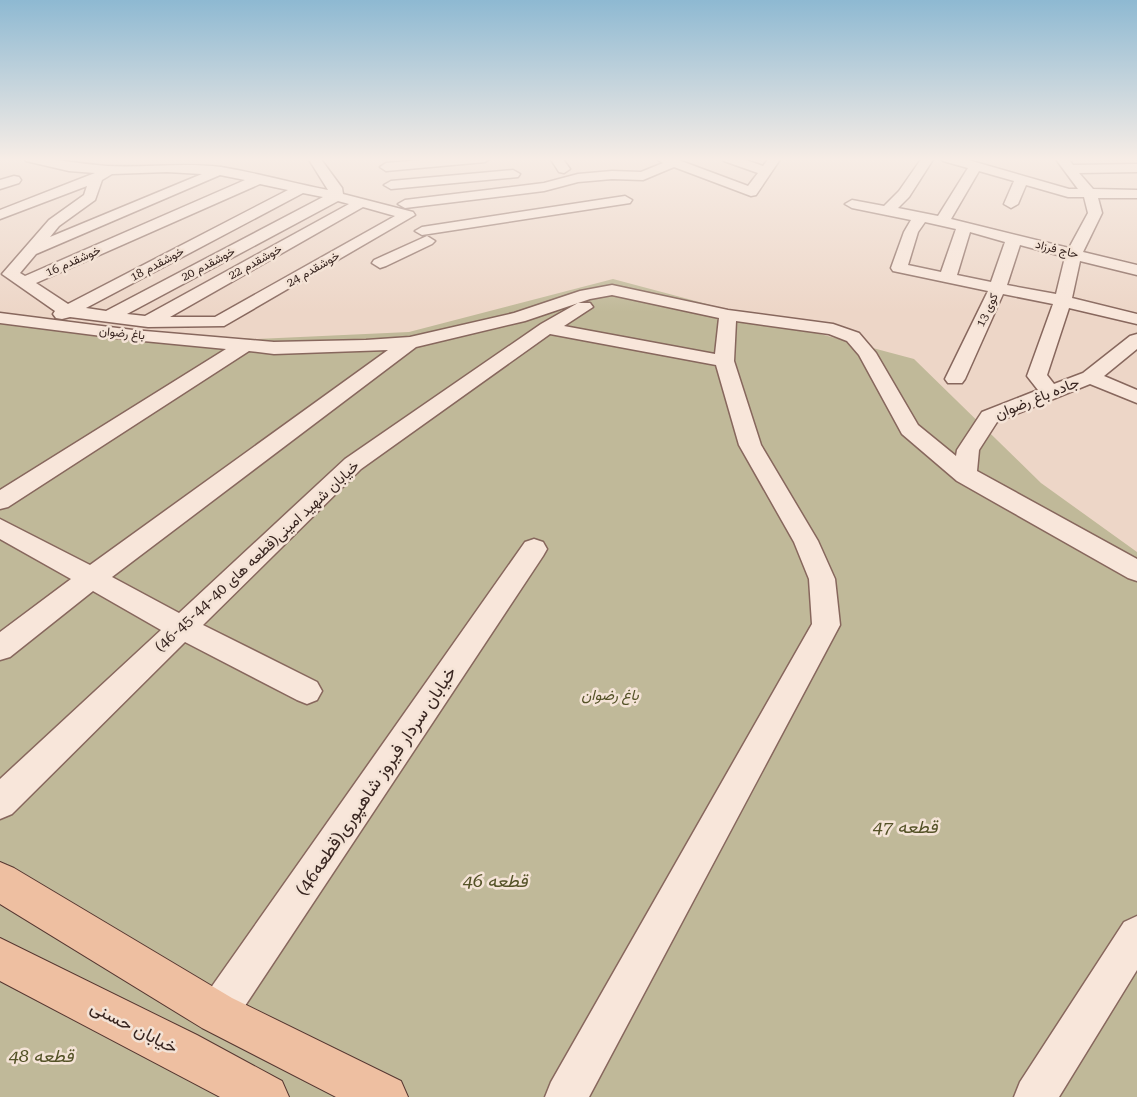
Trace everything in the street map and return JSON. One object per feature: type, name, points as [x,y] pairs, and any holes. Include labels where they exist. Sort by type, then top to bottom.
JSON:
[{"type":"main road","points":[[0,882],[217,1014],[385,1097]]},
{"type":"main road","name":"خیابان حسنی","points":[[0,960],[181,1051],[266,1097]]},
{"type":"street","points":[[0,215],[15,209]]},
{"type":"street","points":[[74,209],[54,223],[10,274],[66,311],[106,318],[149,329]]},
{"type":"street","points":[[28,251],[53,243],[131,209]]},
{"type":"street","name":"خوشقدم 16","points":[[23,282],[197,209]]},
{"type":"street","name":"خوشقدم 18","points":[[0,318],[51,318],[261,209]]},
{"type":"street","name":"خوشقدم 20","points":[[106,318],[311,209]]},
{"type":"street","name":"خوشقدم 22","points":[[149,329],[350,209]]},
{"type":"street","points":[[402,209],[412,209]]},
{"type":"street","points":[[380,263],[426,239],[578,209]]},
{"type":"street","name":"حاج فرزاد","points":[[883,209],[942,221],[1137,270]]},
{"type":"street","points":[[942,221],[949,209]]},
{"type":"street","points":[[1051,393],[1037,376],[1063,301],[1074,254],[1095,213],[1094,209]]},
{"type":"street","points":[[407,210],[426,239]]},
{"type":"street","name":"خوشقدم 24","points":[[149,329],[218,322],[407,210]]},
{"type":"street","points":[[920,216],[911,232],[899,268],[1063,301],[1137,319]]},
{"type":"street","points":[[948,279],[951,263],[964,227]]},
{"type":"street","name":"کوی 13","points":[[955,378],[997,288],[1014,239]]},
{"type":"street","points":[[0,648],[410,342],[519,317],[586,295],[612,290],[728,315],[833,329],[853,337],[866,353],[910,429],[965,476],[1137,571]]},
{"type":"street","name":"خیابان شهید امینی(قطعه های 40-44-45-46)","points":[[0,802],[352,464],[547,328],[612,290]]},
{"type":"street","points":[[566,1097],[826,625],[822,579],[806,541],[750,445],[724,361],[728,315]]},
{"type":"street","name":"باغ رضوان","points":[[0,318],[149,329],[244,346],[274,348],[410,342]]},
{"type":"street","points":[[547,328],[724,361]]},
{"type":"street","points":[[0,501],[244,346]]},
{"type":"street","name":"جاده باغ رضوان","points":[[965,476],[968,450],[989,417],[1090,377],[1134,347]]},
{"type":"street","points":[[1090,377],[1137,398]]},
{"type":"street","points":[[0,528],[90,579],[307,691]]},
{"type":"street","name":"خیابان سردار فیروز شاهپوری(قطعه46)","points":[[217,1014],[534,549]]},
{"type":"street","points":[[1036,1097],[1137,935]]},
{"type":"green space","name":"باغ رضوان","points":[[613,279],[914,359],[1041,483],[1137,552],[1137,1097],[0,1097],[0,318],[213,337],[257,339],[409,332]]},
{"type":"park label","name":"قطعه 47","points":[[905,827]]},
{"type":"park label","name":"قطعه 46","points":[[495,881]]},
{"type":"park label","name":"قطعه 48","points":[[41,1056]]}]
